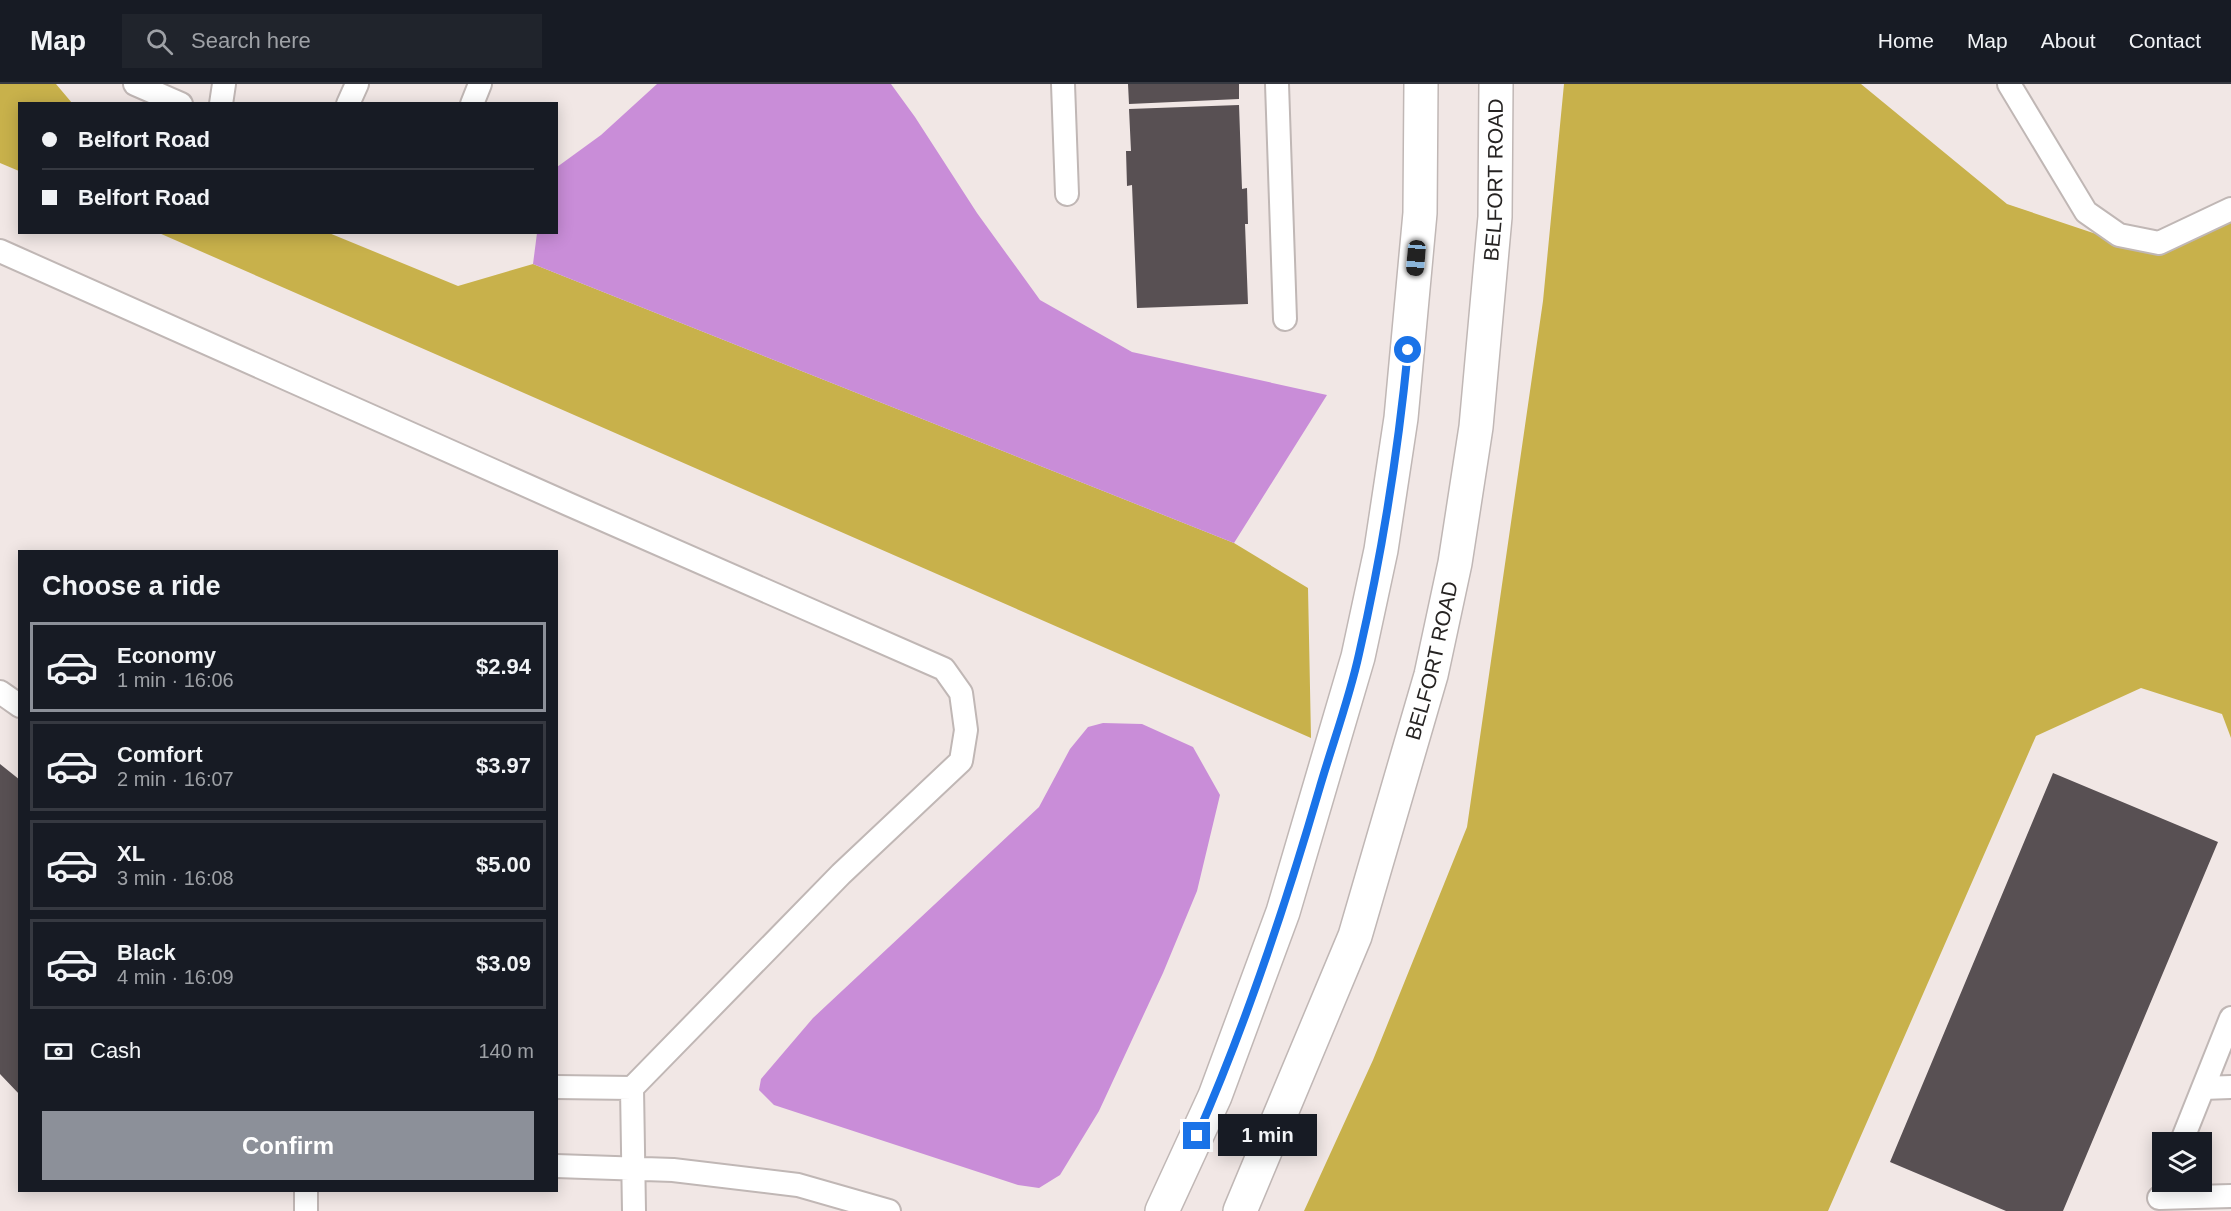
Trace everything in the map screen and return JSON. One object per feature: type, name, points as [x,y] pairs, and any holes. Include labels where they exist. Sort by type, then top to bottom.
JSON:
[{"type":"street","points":[[1162,1211],[1215,1096],[1283,912],[1359,657],[1381,550],[1401,418],[1420,213],[1421,84]]},
{"type":"street","name":"BELFORT ROAD","points":[[1240,1211],[1355,936],[1431,675],[1455,563],[1476,427],[1495,217],[1496,84]]},
{"type":"lane","points":[[135,84],[176,102]]},
{"type":"lane","points":[[221,102],[224,84]]},
{"type":"lane","points":[[349,102],[357,84]]},
{"type":"lane","points":[[473,102],[480,84]]},
{"type":"lane","points":[[1063,84],[1067,194]]},
{"type":"lane","points":[[1277,84],[1285,319]]},
{"type":"lane","points":[[2009,84],[2086,212],[2119,235],[2159,243],[2231,209]]},
{"type":"lane","points":[[0,251],[557,500],[944,669],[961,693],[966,730],[961,761],[841,874],[632,1088],[634,1211]]},
{"type":"lane","points":[[0,692],[18,705]]},
{"type":"lane","points":[[2185,1132],[2231,1018]]},
{"type":"lane","points":[[558,1087],[632,1088]]},
{"type":"lane","points":[[2203,1088],[2231,1087]]},
{"type":"lane","points":[[558,1166],[673,1170],[798,1185],[889,1211]]},
{"type":"lane","points":[[306,1192],[306,1211]]},
{"type":"lane","points":[[2159,1197],[2231,1196]]},
{"type":"shaded area","points":[[0,84],[56,84],[71,102],[18,102],[18,171],[0,163]]},
{"type":"shaded area","points":[[657,84],[891,84],[977,213],[1040,300],[1132,352],[1327,395],[1234,543],[533,264],[537,234],[558,234],[558,166],[601,135]]},
{"type":"shaded area","points":[[1564,84],[1861,84],[2007,204],[2132,246],[2231,218],[2231,738],[2222,714],[2141,688],[2036,736],[1828,1211],[1304,1211],[1373,1060],[1467,827],[1543,301]]},
{"type":"shaded area","points":[[161,234],[331,234],[458,286],[533,264],[1234,543],[1308,588],[1311,738]]},
{"type":"shaded area","points":[[1103,723],[1142,724],[1193,747],[1220,795],[1197,891],[1163,973],[1099,1111],[1060,1175],[1039,1188],[1018,1185],[774,1105],[759,1090],[761,1079],[813,1018],[1039,807],[1070,749],[1088,727]]},
{"type":"building","points":[[1128,84],[1239,84],[1239,99],[1129,104]]},
{"type":"building","points":[[1239,105],[1242,189],[1247,188],[1248,224],[1245,224],[1248,304],[1137,308],[1132,185],[1127,186],[1126,151],[1131,151],[1129,109]]},
{"type":"building","points":[[0,764],[18,778],[18,1093],[0,1074]]},
{"type":"building","points":[[2053,773],[2218,842],[2063,1211],[2006,1211],[1890,1162]]},
{"type":"route","points":[[1197,1136],[1215,1096],[1283,912],[1359,657],[1381,550],[1401,418],[1408,350]]}]
